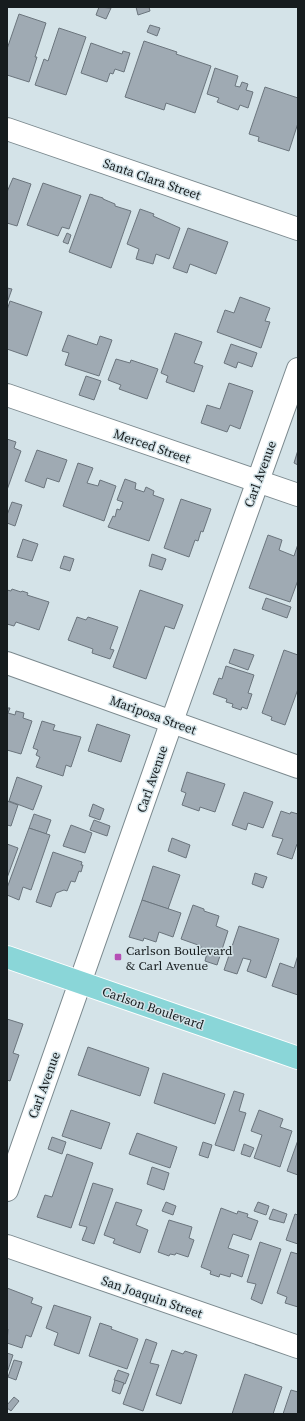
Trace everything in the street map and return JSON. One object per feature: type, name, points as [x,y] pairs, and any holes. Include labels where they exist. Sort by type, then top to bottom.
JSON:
[{"type":"main road","name":"Carlson Boulevard","points":[[7,957],[298,1058]]},
{"type":"street","name":"Santa Clara Street","points":[[7,129],[298,229]]},
{"type":"street","name":"Carl Avenue","points":[[7,1190],[172,721],[298,370]]},
{"type":"street","name":"Merced Street","points":[[7,396],[298,495]]},
{"type":"street","name":"Mariposa Street","points":[[7,663],[298,767]]},
{"type":"street","name":"San Joaquin Street","points":[[7,1246],[298,1347]]},
{"type":"building","points":[[99,7],[111,8],[106,19],[96,15]]},
{"type":"building","points":[[136,7],[149,7],[150,11],[138,15]]},
{"type":"building","points":[[19,14],[46,23],[29,82],[7,75],[7,49]]},
{"type":"building","points":[[150,25],[160,28],[157,36],[147,32]]},
{"type":"building","points":[[59,28],[86,37],[66,95],[35,85],[44,59],[48,61]]},
{"type":"building","points":[[144,41],[177,52],[176,54],[211,66],[195,113],[166,103],[164,110],[125,97]]},
{"type":"building","points":[[91,43],[122,54],[123,51],[130,53],[124,72],[115,69],[113,74],[110,73],[107,82],[81,73]]},
{"type":"building","points":[[215,68],[238,76],[235,86],[240,87],[242,82],[248,84],[246,90],[253,92],[248,108],[240,105],[238,110],[217,102],[219,98],[207,94]]},
{"type":"building","points":[[265,87],[298,98],[298,123],[289,151],[258,141],[259,137],[249,134]]},
{"type":"building","points":[[13,178],[31,184],[17,226],[7,223],[7,192]]},
{"type":"building","points":[[43,183],[81,196],[69,229],[62,227],[58,236],[27,225]]},
{"type":"building","points":[[90,194],[103,198],[115,204],[115,206],[131,211],[111,268],[69,252]]},
{"type":"building","points":[[140,209],[154,214],[153,216],[180,228],[169,259],[156,254],[153,264],[136,259],[139,249],[127,244]]},
{"type":"building","points":[[188,228],[228,242],[216,274],[190,264],[187,273],[173,268]]},
{"type":"building","points":[[67,233],[71,235],[68,244],[63,242]]},
{"type":"building","points":[[7,288],[12,289],[7,303]]},
{"type":"building","points":[[240,297],[270,308],[265,321],[270,322],[261,348],[217,332],[225,310],[234,313]]},
{"type":"building","points":[[10,301],[42,312],[27,356],[7,349],[7,310]]},
{"type":"building","points":[[175,333],[202,342],[194,363],[203,366],[194,392],[166,382],[168,376],[161,373]]},
{"type":"building","points":[[68,335],[97,345],[100,336],[112,340],[99,376],[65,365],[69,353],[62,351]]},
{"type":"building","points":[[231,344],[257,353],[252,367],[238,362],[236,368],[224,363]]},
{"type":"building","points":[[116,359],[130,363],[131,360],[158,369],[147,399],[119,389],[121,385],[108,380]]},
{"type":"building","points":[[86,376],[101,381],[94,400],[79,395]]},
{"type":"building","points":[[229,383],[253,391],[240,429],[230,425],[227,432],[201,423],[207,405],[220,409]]},
{"type":"building","points":[[7,439],[16,442],[14,448],[21,451],[7,490]]},
{"type":"building","points":[[37,450],[67,460],[59,482],[47,478],[44,488],[25,481]]},
{"type":"building","points":[[298,450],[298,465],[294,463]]},
{"type":"building","points":[[78,463],[93,468],[87,483],[98,486],[100,480],[116,486],[104,521],[63,506]]},
{"type":"building","points":[[125,479],[136,483],[135,489],[144,492],[146,487],[154,491],[153,495],[164,499],[149,541],[108,527],[113,516],[115,517],[117,509],[120,510],[123,502],[117,500]]},
{"type":"building","points":[[181,499],[211,509],[203,532],[201,531],[198,541],[195,540],[189,557],[164,548]]},
{"type":"building","points":[[12,502],[22,505],[15,526],[7,523],[7,515]]},
{"type":"building","points":[[268,535],[282,540],[279,550],[294,556],[298,544],[298,580],[290,602],[249,588]]},
{"type":"building","points":[[23,539],[38,544],[32,561],[17,557]]},
{"type":"building","points":[[152,554],[166,559],[162,570],[149,566]]},
{"type":"building","points":[[64,556],[74,559],[70,571],[60,568]]},
{"type":"building","points":[[12,589],[28,593],[27,595],[49,602],[39,630],[16,622],[14,626],[7,624],[7,590],[11,591]]},
{"type":"building","points":[[140,590],[183,605],[174,629],[165,626],[146,679],[113,667]]},
{"type":"building","points":[[266,598],[291,607],[287,618],[262,609]]},
{"type":"building","points":[[77,617],[86,620],[88,617],[118,627],[110,649],[114,650],[110,659],[92,653],[93,649],[68,640]]},
{"type":"building","points":[[234,649],[254,655],[248,670],[229,663]]},
{"type":"building","points":[[284,650],[298,655],[298,689],[285,725],[271,720],[272,717],[262,713]]},
{"type":"building","points":[[226,666],[254,675],[248,693],[252,694],[247,709],[242,707],[241,710],[232,707],[233,704],[226,702],[227,699],[213,694],[219,678],[222,679]]},
{"type":"building","points":[[7,708],[10,708],[8,713],[15,715],[16,711],[24,713],[23,718],[32,721],[21,754],[7,750]]},
{"type":"building","points":[[42,721],[55,725],[53,730],[81,737],[71,767],[66,765],[63,776],[36,767],[40,757],[36,755],[38,750],[33,748]]},
{"type":"building","points":[[97,724],[130,735],[121,762],[88,751]]},
{"type":"building","points":[[187,772],[225,784],[215,812],[200,807],[199,811],[182,805],[186,793],[181,791]]},
{"type":"building","points":[[17,777],[42,786],[33,810],[9,801]]},
{"type":"building","points":[[244,792],[273,802],[263,828],[248,823],[246,830],[232,825]]},
{"type":"building","points":[[7,801],[18,805],[11,826],[7,825]]},
{"type":"building","points":[[93,804],[104,809],[100,820],[89,816]]},
{"type":"building","points":[[281,811],[290,814],[291,812],[298,814],[298,844],[292,859],[277,854],[283,839],[272,836]]},
{"type":"building","points":[[34,814],[51,820],[46,834],[29,828]]},
{"type":"building","points":[[94,820],[110,826],[107,836],[90,830]]},
{"type":"building","points":[[71,825],[92,833],[85,853],[63,846]]},
{"type":"building","points":[[29,828],[50,835],[31,890],[23,887],[19,900],[7,895],[7,888]]},
{"type":"building","points":[[172,838],[190,845],[186,858],[168,851]]},
{"type":"building","points":[[7,844],[18,848],[7,878]]},
{"type":"building","points":[[53,852],[82,862],[81,865],[83,865],[75,882],[71,881],[67,891],[64,890],[56,893],[51,907],[36,902]]},
{"type":"building","points":[[153,866],[180,875],[168,909],[142,900]]},
{"type":"building","points":[[255,873],[267,877],[263,888],[252,884]]},
{"type":"building","points":[[142,900],[181,913],[173,937],[159,932],[156,942],[144,938],[143,941],[129,937]]},
{"type":"building","points":[[193,905],[204,909],[204,911],[219,916],[216,926],[228,931],[217,965],[205,961],[207,953],[200,950],[201,946],[181,939]]},
{"type":"building","points":[[239,926],[279,939],[266,978],[247,971],[251,960],[243,958],[237,974],[224,970]]},
{"type":"building","points":[[298,955],[298,995],[272,986],[280,963],[294,968]]},
{"type":"building","points":[[7,1019],[23,1024],[13,1053],[19,1055],[10,1081],[7,1080]]},
{"type":"building","points":[[88,1047],[149,1068],[140,1096],[78,1075]]},
{"type":"building","points":[[163,1073],[225,1094],[215,1124],[154,1103]]},
{"type":"building","points":[[234,1091],[244,1094],[239,1111],[246,1113],[234,1151],[215,1145]]},
{"type":"building","points":[[71,1110],[110,1123],[101,1149],[62,1136]]},
{"type":"building","points":[[259,1110],[283,1119],[280,1127],[292,1131],[280,1167],[254,1158],[262,1135],[251,1131]]},
{"type":"building","points":[[137,1133],[177,1147],[170,1168],[129,1154]]},
{"type":"building","points":[[52,1137],[66,1142],[62,1154],[48,1149]]},
{"type":"building","points":[[298,1140],[298,1175],[287,1171]]},
{"type":"building","points":[[203,1142],[212,1145],[208,1158],[199,1155]]},
{"type":"building","points":[[244,1144],[254,1148],[250,1157],[241,1154]]},
{"type":"building","points":[[67,1154],[93,1163],[71,1228],[37,1217],[45,1195],[52,1197]]},
{"type":"building","points":[[152,1167],[169,1173],[164,1190],[147,1184]]},
{"type":"building","points":[[93,1183],[113,1189],[94,1244],[82,1240],[87,1227],[79,1225]]},
{"type":"building","points":[[116,1202],[142,1210],[136,1225],[148,1230],[140,1253],[113,1243],[115,1239],[104,1235]]},
{"type":"building","points":[[166,1202],[176,1206],[173,1215],[162,1211]]},
{"type":"building","points":[[258,1202],[269,1206],[266,1215],[254,1211]]},
{"type":"building","points":[[221,1208],[237,1214],[238,1211],[248,1214],[247,1217],[258,1221],[251,1240],[233,1234],[228,1248],[249,1255],[242,1277],[231,1273],[230,1277],[220,1274],[219,1277],[210,1274],[211,1271],[201,1267]]},
{"type":"building","points":[[273,1209],[287,1214],[284,1223],[269,1219]]},
{"type":"building","points":[[295,1214],[298,1215],[298,1244],[286,1240]]},
{"type":"building","points":[[169,1220],[192,1227],[189,1238],[194,1240],[188,1257],[176,1253],[175,1255],[170,1254],[169,1256],[158,1252]]},
{"type":"building","points":[[260,1242],[281,1249],[262,1304],[251,1299],[256,1284],[247,1282]]},
{"type":"building","points":[[291,1252],[298,1254],[298,1307],[285,1303],[287,1297],[277,1293]]},
{"type":"building","points":[[7,1288],[33,1298],[31,1303],[42,1307],[31,1337],[26,1335],[22,1348],[7,1343]]},
{"type":"building","points":[[54,1305],[91,1317],[79,1354],[54,1345],[58,1333],[46,1328]]},
{"type":"building","points":[[100,1323],[112,1327],[111,1329],[138,1339],[127,1369],[89,1356]]},
{"type":"building","points":[[146,1339],[157,1343],[150,1363],[159,1365],[143,1411],[123,1404]]},
{"type":"building","points":[[172,1350],[183,1354],[185,1351],[197,1355],[181,1404],[156,1395]]},
{"type":"building","points":[[7,1353],[13,1355],[7,1373]]},
{"type":"building","points":[[14,1360],[22,1362],[16,1380],[8,1377]]},
{"type":"building","points":[[118,1370],[129,1374],[125,1384],[114,1380]]},
{"type":"building","points":[[245,1374],[282,1387],[273,1414],[232,1414]]},
{"type":"building","points":[[115,1380],[124,1383],[120,1394],[112,1391]]},
{"type":"building","points":[[291,1390],[298,1392],[298,1414],[283,1414]]},
{"type":"building","points":[[14,1397],[19,1401],[11,1411],[7,1408],[7,1405]]},
{"type":"place","name":"Carlson Boulevard & Carl Avenue","points":[[118,957]]}]
